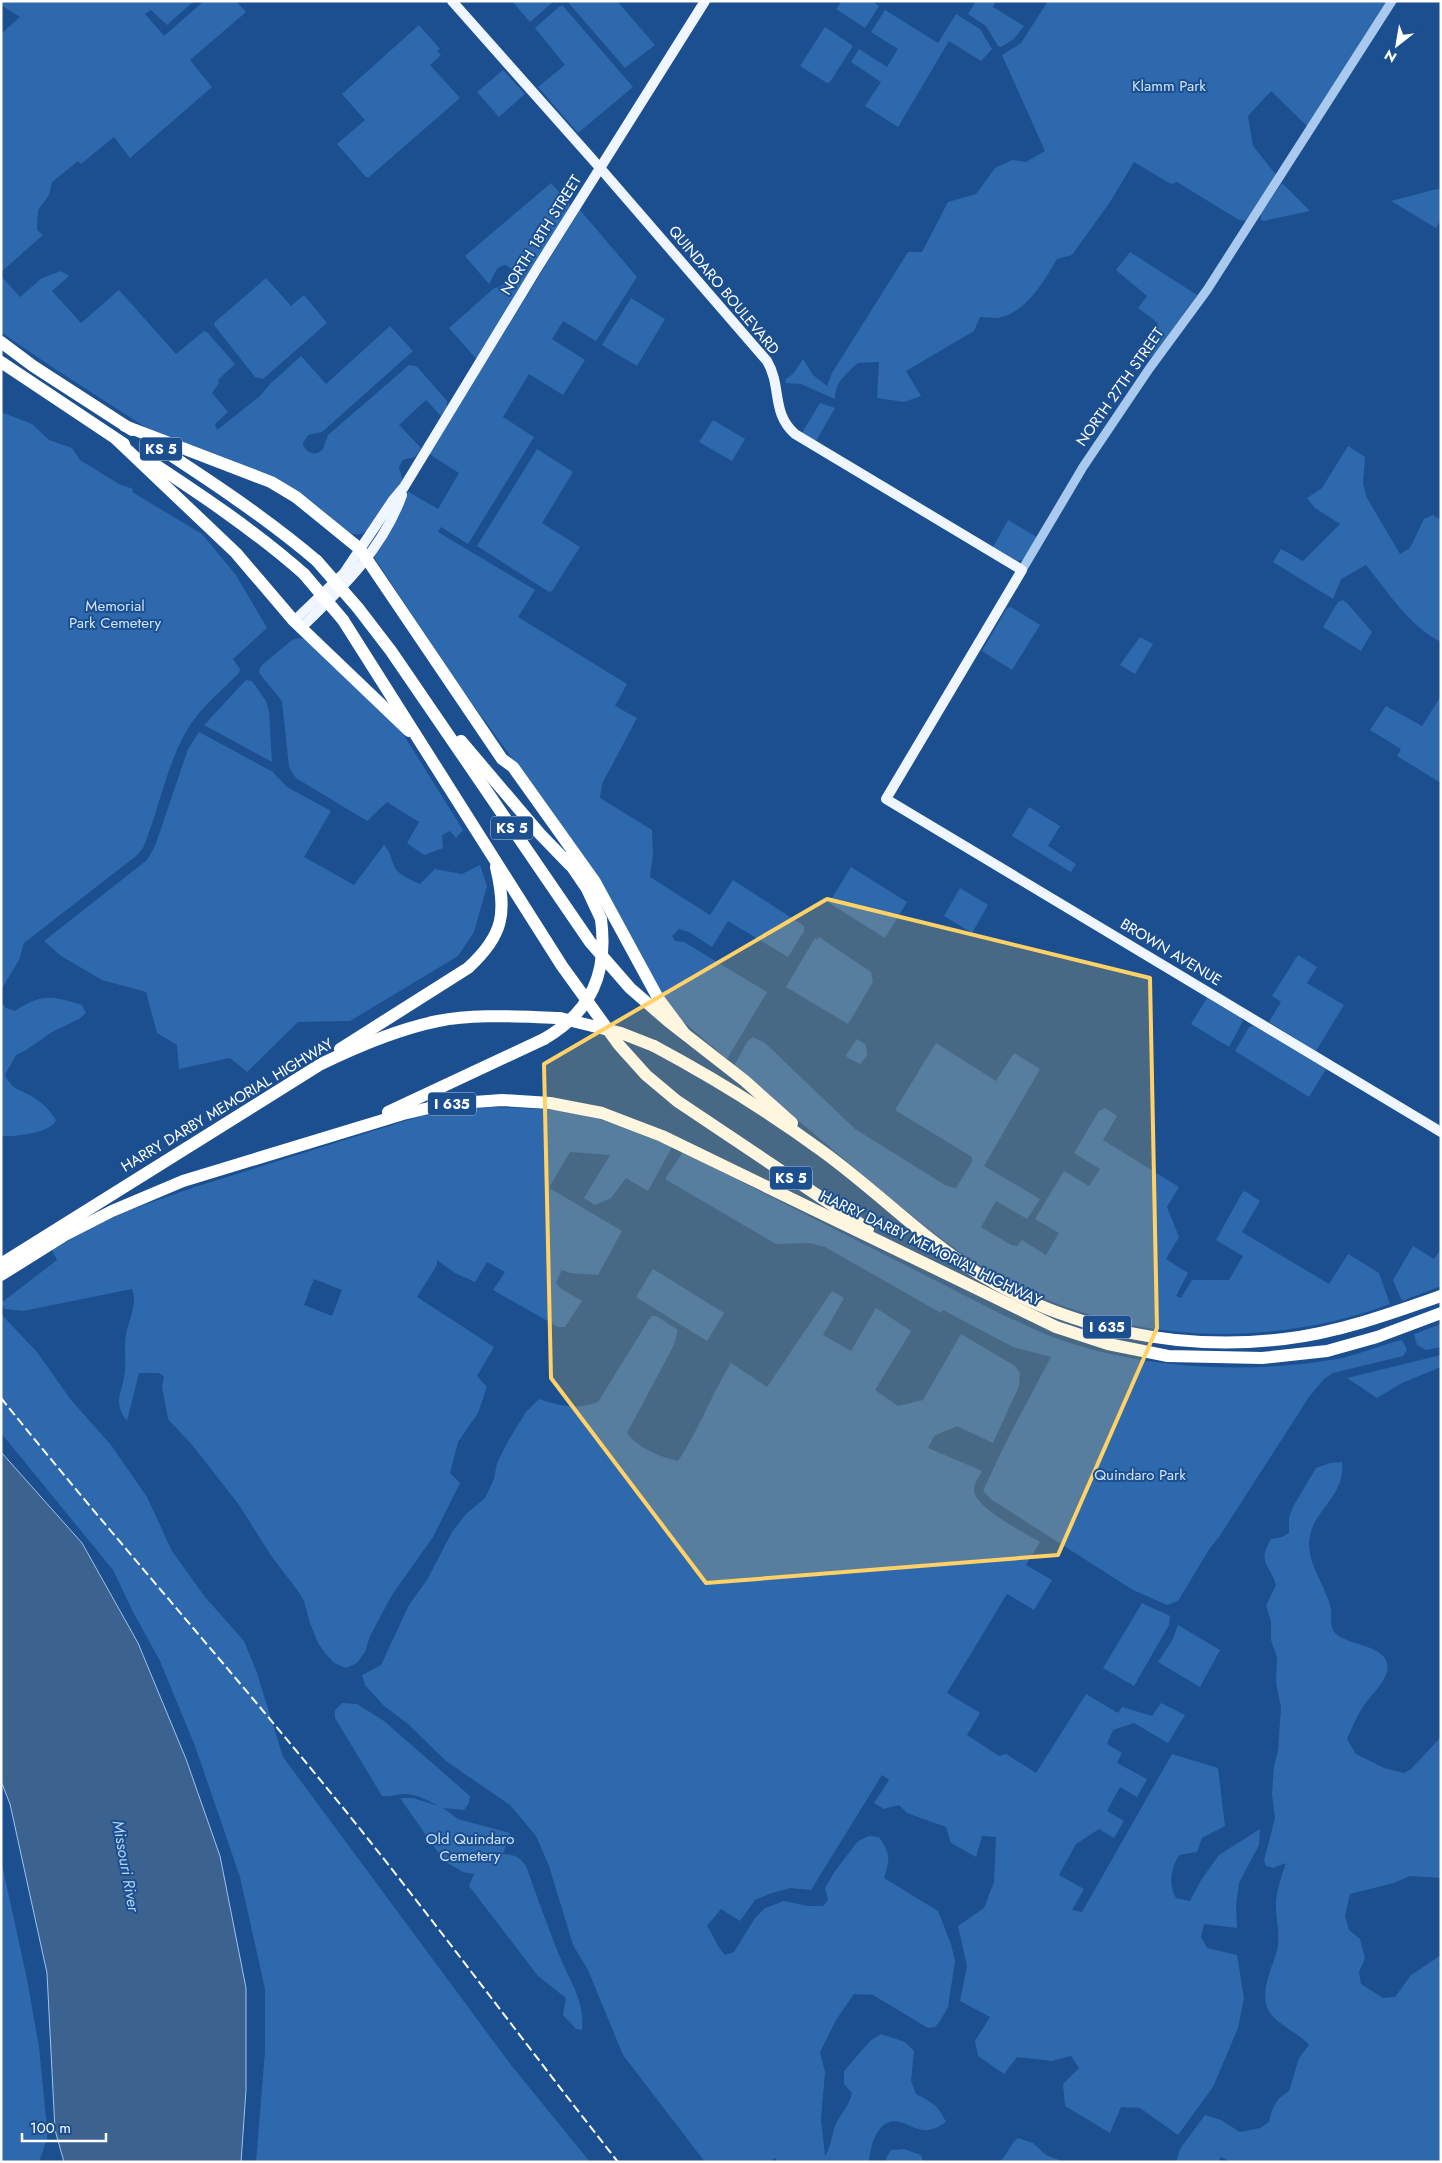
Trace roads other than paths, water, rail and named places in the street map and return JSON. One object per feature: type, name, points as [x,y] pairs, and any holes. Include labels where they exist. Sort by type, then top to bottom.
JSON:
[{"type":"highway","name":"KS 5","points":[[1,342],[33,366],[234,496],[318,561],[358,608],[416,688],[590,942],[630,988],[745,1081],[823,1152]]},
{"type":"highway","name":"KS 5","points":[[1,362],[222,509],[267,542],[304,574],[343,620],[562,966],[618,1045],[646,1075],[677,1101],[905,1254]]},
{"type":"highway","points":[[125,426],[271,482],[296,497],[364,553],[587,889],[601,919],[604,949],[596,985],[580,1011],[564,1028],[350,1130]]},
{"type":"highway","points":[[117,440],[236,552],[298,624],[424,746]]},
{"type":"highway","points":[[416,688],[540,834],[570,865]]},
{"type":"highway","points":[[502,759],[513,767],[595,882],[658,998],[684,1033]]},
{"type":"highway","points":[[321,1064],[353,1039],[468,968],[485,952],[497,932],[501,914],[502,893],[493,857]]},
{"type":"highway","name":"HARRY DARBY MEMORIAL HIGHWAY","points":[[1,1264],[321,1064],[356,1047],[440,1020],[502,1016],[560,1018],[621,1033],[654,1046],[698,1070],[823,1152],[938,1246],[979,1274],[1021,1297],[1084,1322],[1155,1337],[1222,1343],[1284,1339],[1337,1330],[1439,1296]]},
{"type":"highway","name":"HARRY DARBY MEMORIAL HIGHWAY","points":[[1,1275],[73,1231],[112,1211],[183,1181],[403,1114],[446,1104],[502,1100],[550,1103],[602,1112],[662,1136],[1056,1327],[1108,1344],[1168,1356],[1262,1358],[1328,1351],[1377,1337],[1441,1313]]},
{"type":"main road","name":"QUINDARO BOULEVARD","points":[[452,1],[767,361],[775,378],[782,420],[788,428],[1022,570]]},
{"type":"main road","name":"NORTH 18TH STREET","points":[[298,624],[354,576],[364,553],[398,505],[404,487],[705,1]]},
{"type":"main road","name":"NORTH 27TH STREET","points":[[886,799],[1022,570]]},
{"type":"main road","name":"BROWN AVENUE","points":[[886,799],[1441,1132]]},
{"type":"street","name":"NORTH 27TH STREET","points":[[1022,570],[1083,467],[1149,368],[1207,290],[1392,1]]},
{"type":"water","name":"Missouri River","points":[[1,1452],[82,1543],[138,1643],[186,1759],[220,1856],[246,1988],[246,2090],[241,2162],[64,2162],[55,2130],[47,1973],[10,1804],[1,1781]]},
{"type":"railway","points":[[1,1398],[356,1824],[618,2162]]},
{"type":"park label","name":"Klamm Park","points":[[1169,86]]},
{"type":"park label","name":"Memorial Park Cemetery","points":[[115,614]]},
{"type":"park label","name":"Quindaro Park","points":[[1140,1475]]},
{"type":"park label","name":"Old Quindaro Cemetery","points":[[470,1848]]}]
